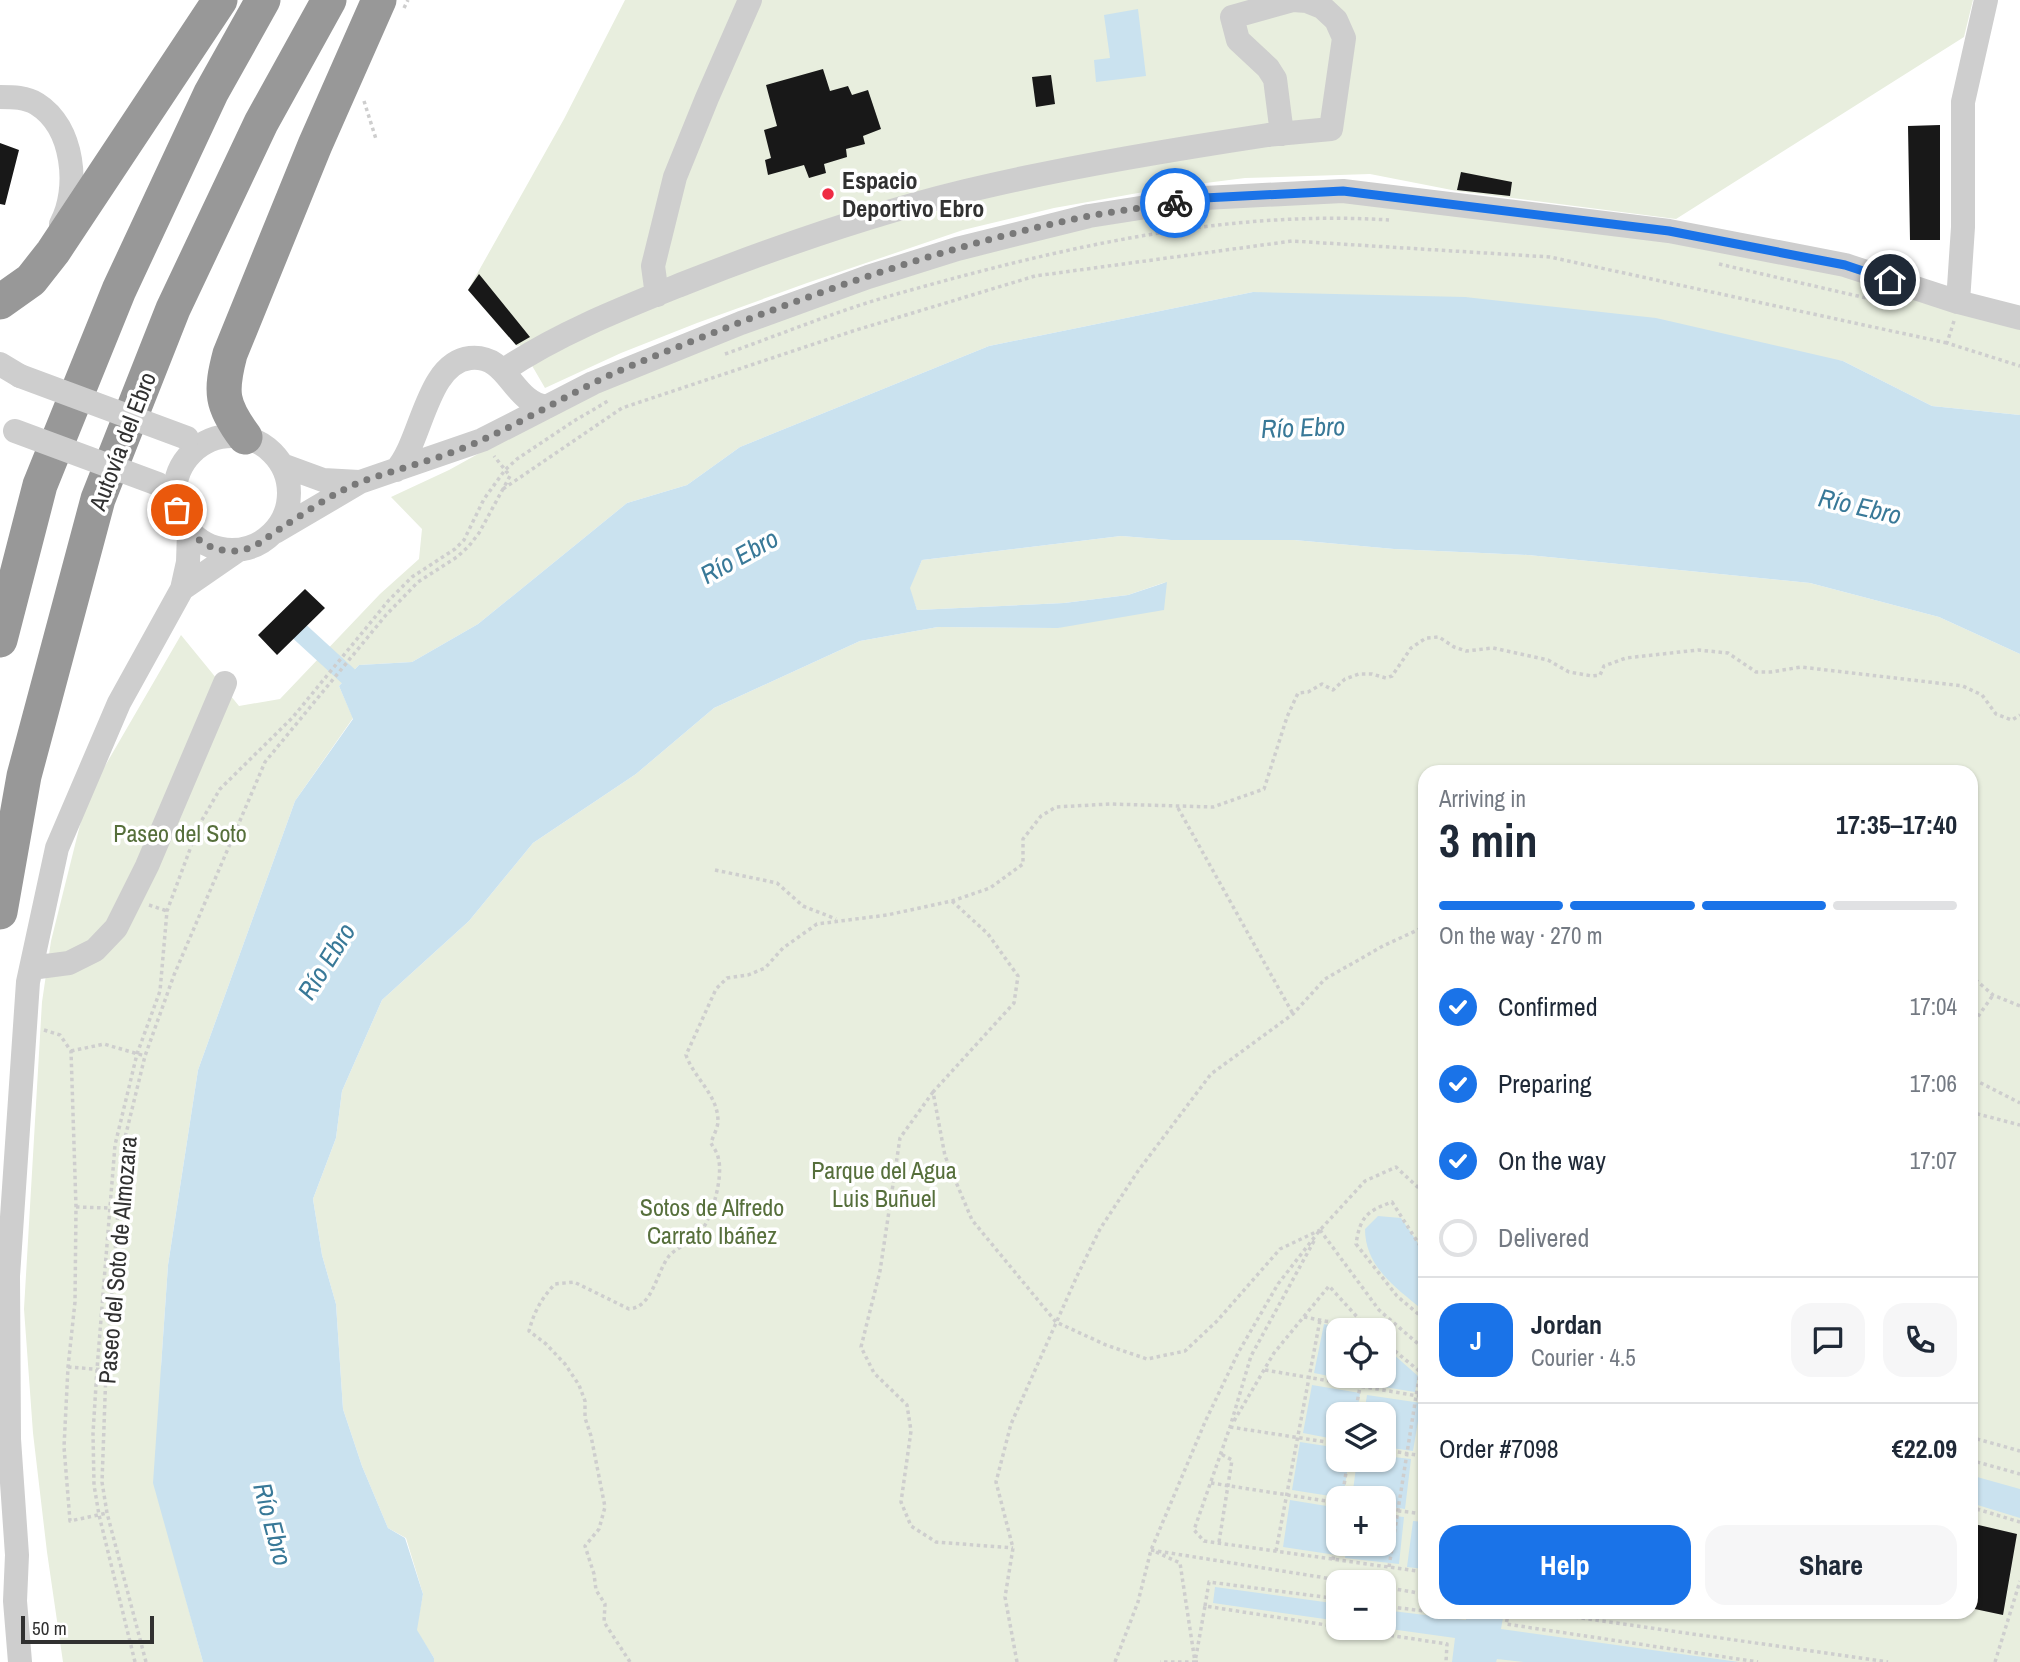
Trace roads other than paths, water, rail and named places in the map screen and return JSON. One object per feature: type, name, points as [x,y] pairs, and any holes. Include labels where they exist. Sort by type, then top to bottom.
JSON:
[{"type":"highway","points":[[0,303],[31,280],[53,252],[220,0]]},
{"type":"highway","points":[[0,640],[40,485],[119,290],[211,93],[263,0]]},
{"type":"highway","name":"Autovía del Ebro","points":[[0,912],[24,776],[97,499],[173,309],[261,122],[329,0]]},
{"type":"highway","points":[[245,438],[231,419],[224,400],[224,378],[230,354],[315,145],[390,8]]},
{"type":"street","points":[[657,295],[653,266],[675,177],[750,0]]},
{"type":"street","points":[[508,377],[542,346],[657,295],[757,255],[869,219],[990,185],[1142,155],[1331,128],[1344,38],[1333,10],[1307,1],[1293,0],[1232,17],[1238,40],[1268,68],[1275,79],[1282,134]]},
{"type":"street","points":[[1956,311],[1963,226],[1963,102],[1986,0]]},
{"type":"street","points":[[0,97],[26,99],[48,113],[63,136],[68,152],[71,192],[64,219],[52,239],[26,273],[0,297]]},
{"type":"street","points":[[182,589],[237,551],[262,543],[275,531],[360,482],[456,451],[628,367],[741,323],[868,277],[957,249],[1089,216],[1204,198],[1343,191],[1669,231],[1845,265],[1956,311],[2020,318]]},
{"type":"street","points":[[396,470],[410,448],[437,383],[450,365],[459,360],[481,358],[497,364],[532,403],[547,407]]},
{"type":"street","points":[[499,431],[508,414],[512,398],[508,377]]},
{"type":"street","points":[[5,378],[198,439],[232,436],[266,447],[282,465],[287,476],[287,511],[275,531]]},
{"type":"street","points":[[8,430],[166,491],[189,532],[211,547],[237,551]]},
{"type":"street","points":[[166,491],[183,464],[198,447],[198,439]]},
{"type":"street","points":[[282,465],[323,480],[360,482]]},
{"type":"street","points":[[20,1662],[15,1601],[18,1555],[9,1439],[8,1276],[28,982],[57,848],[119,703],[182,589],[188,562],[189,532]]},
{"type":"street","points":[[31,968],[69,962],[96,950],[116,928],[147,866],[225,683]]},
{"type":"water","points":[[1138,9],[1146,76],[1096,82],[1094,60],[1110,58],[1104,15]]},
{"type":"water","name":"Río Ebro","points":[[1253,292],[1465,297],[1656,318],[1843,361],[1932,406],[2020,415],[2020,654],[1939,617],[1810,583],[1528,555],[1394,549],[1294,540],[1171,540],[1121,536],[922,560],[910,588],[917,610],[1064,603],[1128,595],[1167,582],[1164,610],[1058,628],[938,627],[860,641],[714,708],[636,774],[533,843],[469,921],[382,1000],[342,1091],[336,1138],[313,1199],[322,1255],[336,1304],[343,1409],[362,1466],[388,1528],[405,1538],[423,1594],[417,1630],[434,1662],[203,1662],[153,1483],[168,1265],[198,1070],[295,801],[353,719],[339,686],[359,665],[412,662],[478,624],[627,503],[687,485],[740,447],[989,346]]},
{"type":"water","points":[[1378,1216],[1401,1218],[1418,1243],[1418,1306],[1394,1286],[1377,1266],[1366,1243],[1365,1229]]},
{"type":"water","points":[[1324,1324],[1326,1324],[1326,1375],[1314,1373]]},
{"type":"water","points":[[1396,1357],[1418,1376],[1415,1392],[1390,1388],[1396,1388]]},
{"type":"water","points":[[1312,1385],[1360,1393],[1359,1402],[1326,1402],[1326,1437],[1303,1433]]},
{"type":"water","points":[[1367,1395],[1418,1403],[1413,1451],[1396,1449],[1396,1402],[1366,1402]]},
{"type":"water","points":[[1300,1442],[1326,1446],[1326,1472],[1347,1472],[1345,1486],[1326,1486],[1326,1495],[1292,1490]]},
{"type":"water","points":[[1396,1457],[1411,1459],[1405,1509],[1396,1508],[1396,1486],[1354,1486],[1355,1472],[1396,1472]]},
{"type":"water","points":[[1978,1477],[2020,1489],[2020,1518],[1978,1505]]},
{"type":"water","points":[[1290,1500],[1326,1506],[1326,1553],[1283,1547]]},
{"type":"water","points":[[1396,1516],[1404,1517],[1399,1564],[1345,1558],[1396,1556]]},
{"type":"water","points":[[1413,1521],[1418,1521],[1418,1568],[1407,1567]]},
{"type":"water","points":[[1215,1587],[1326,1602],[1326,1619],[1213,1603]]},
{"type":"water","points":[[1396,1611],[1418,1614],[1418,1619],[1503,1619],[1501,1629],[1739,1662],[1524,1662],[1497,1659],[1496,1662],[1452,1662],[1455,1638],[1396,1630]]},
{"type":"waterway","points":[[300,632],[348,676]]},
{"type":"place","name":"Espacio Deportivo Ebro","points":[[828,194]]},
{"type":"park label","name":"Paseo del Soto","points":[[180,833]]},
{"type":"park label","name":"Parque del Agua Luis Buñuel","points":[[884,1184]]},
{"type":"park label","name":"Sotos de Alfredo Carrato Ibáñez","points":[[712,1221]]}]
